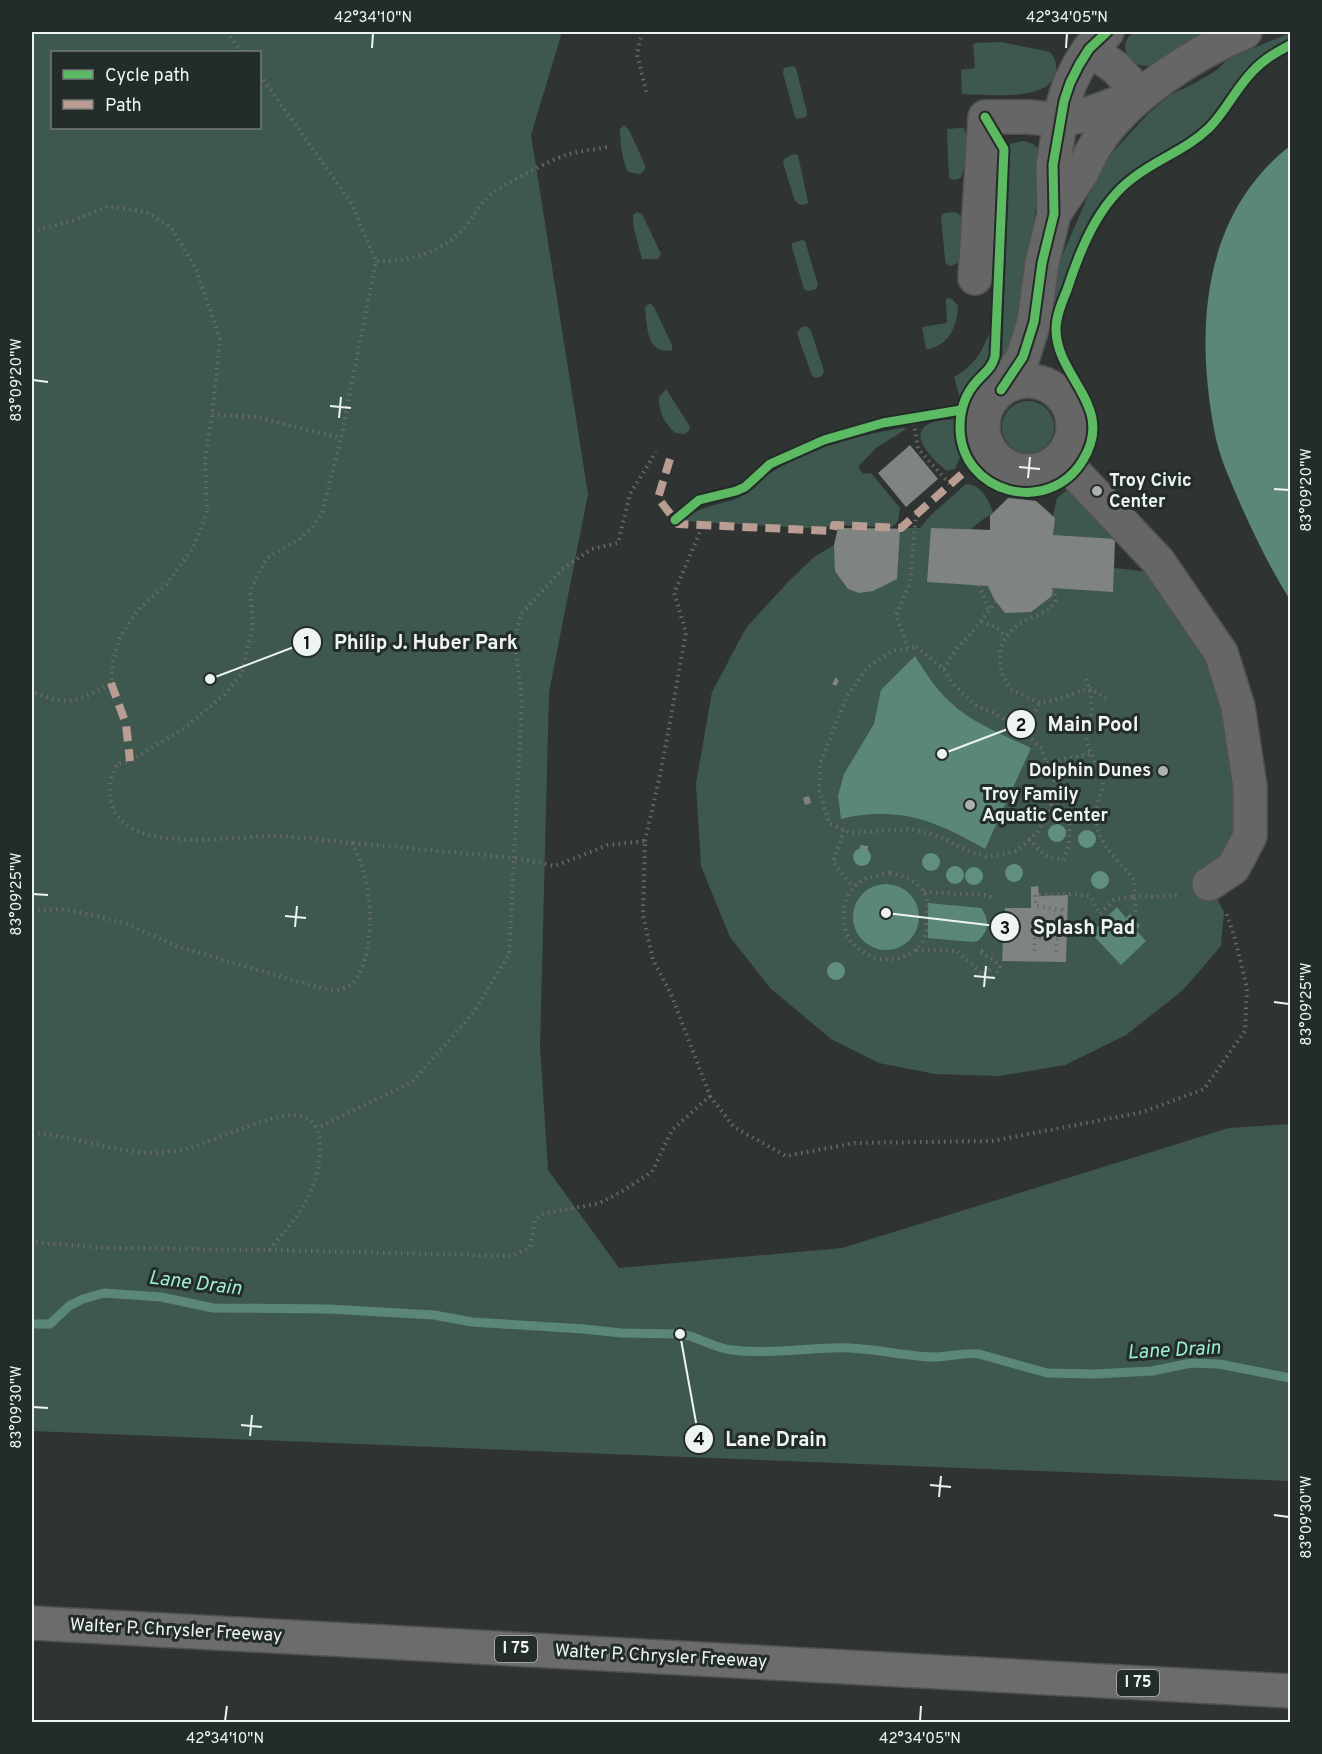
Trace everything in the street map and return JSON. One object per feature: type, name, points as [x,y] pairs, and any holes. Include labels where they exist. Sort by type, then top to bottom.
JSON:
[{"type":"highway","name":"Walter P. Chrysler Freeway","points":[[32,1623],[1285,1690]]},
{"type":"street","points":[[1054,214],[1081,173],[1097,143],[1111,125],[1141,95],[1199,54],[1245,32]]},
{"type":"street","points":[[1034,322],[1041,363],[1071,413],[1073,429],[1068,447],[1058,460],[1043,469],[1025,471],[1008,467],[993,455],[985,439],[983,421],[989,404],[1023,357],[1034,322],[1042,263],[1054,214],[1053,165],[1060,120],[1070,83],[1098,40],[1116,68],[1141,95]]},
{"type":"street","points":[[975,278],[985,117],[1060,120],[1085,115],[1141,95]]},
{"type":"street","points":[[1001,390],[1016,382],[1033,381],[1050,387],[1063,397]]},
{"type":"street","points":[[1058,460],[1074,472],[1158,561],[1221,653],[1238,707],[1250,787],[1250,836],[1233,868],[1211,883]]},
{"type":"path","points":[[226,32],[241,51]]},
{"type":"path","points":[[642,32],[638,54],[647,95]]},
{"type":"path","points":[[261,76],[350,201],[376,261],[341,438],[322,513],[311,529],[298,540],[267,558],[250,591],[253,625],[242,674],[226,693],[186,727],[130,761],[117,764],[110,784],[110,800],[116,815],[128,826],[146,834],[173,840],[272,836],[514,858],[555,866],[608,845],[645,841]]},
{"type":"path","points":[[376,261],[398,261],[421,256],[447,242],[463,229],[490,196],[508,183],[565,155],[607,147]]},
{"type":"path","points":[[32,232],[75,220],[108,206],[146,212],[171,227],[196,268],[220,339],[205,459],[207,512],[193,548],[165,586],[139,609],[120,636],[113,660],[111,683],[90,695],[74,700],[60,701],[32,691]]},
{"type":"path","points":[[212,415],[256,417],[341,438]]},
{"type":"path","points":[[926,415],[908,418],[918,449],[950,484]]},
{"type":"path","points":[[317,1128],[412,1082],[474,1012],[509,954],[522,700],[515,645],[521,614],[562,569],[592,549],[618,543],[630,494],[656,452]]},
{"type":"path","points":[[908,648],[896,615],[910,583],[916,514]]},
{"type":"path","points":[[703,525],[674,593],[686,632],[662,766],[645,841],[643,915],[653,960],[671,994],[710,1096],[734,1126],[786,1155],[855,1143],[993,1141],[1143,1112],[1204,1089],[1245,1031],[1247,988],[1234,935],[1211,883],[1187,895],[1134,896],[1114,900],[1100,914],[1090,897],[1075,894],[1035,895],[1036,906],[1062,910],[1056,952]]},
{"type":"path","points":[[979,585],[990,611]]},
{"type":"path","points":[[1052,591],[1055,591],[1055,601],[1050,609],[1020,623],[1006,636],[1000,650],[1001,672],[1010,689],[1040,703],[1089,688],[1110,700]]},
{"type":"path","points":[[944,669],[958,647],[996,602]]},
{"type":"path","points":[[981,622],[995,626],[1006,636]]},
{"type":"path","points":[[916,647],[944,669],[954,686],[975,705],[996,714],[1024,732],[1041,748],[1054,781],[1050,812],[1036,834],[1016,851],[987,857],[966,850],[941,837],[911,829],[851,833],[829,823],[819,789],[820,764],[847,696],[867,668],[892,651],[916,647]]},
{"type":"path","points":[[1086,679],[1092,709],[1087,739],[1090,754],[1103,781],[1096,811],[1098,828],[1104,843],[1118,863],[1136,880],[1134,896],[1137,908],[1134,918]]},
{"type":"path","points":[[1024,732],[1040,703]]},
{"type":"path","points":[[1047,764],[1090,754]]},
{"type":"path","points":[[1051,803],[1070,812],[1096,811]]},
{"type":"path","points":[[1029,839],[1044,855],[1063,860],[1069,846],[1070,812]]},
{"type":"path","points":[[844,830],[833,862],[854,887]]},
{"type":"path","points":[[32,910],[60,909],[97,916],[127,924],[176,946],[317,987],[333,990],[344,988],[356,980],[362,971],[370,937],[371,911],[365,877],[361,860],[352,843]]},
{"type":"path","points":[[890,873],[908,878],[924,892],[928,900],[926,935],[915,950],[902,958],[882,960],[860,951],[849,938],[843,922],[844,903],[854,887],[866,878],[890,873]]},
{"type":"path","points":[[924,892],[984,895],[994,898]]},
{"type":"path","points":[[1034,951],[1035,937],[1058,937]]},
{"type":"path","points":[[915,950],[957,951],[983,975],[993,979],[1000,967],[993,959],[979,952],[987,948]]},
{"type":"path","points":[[983,975],[992,968]]},
{"type":"path","points":[[32,1242],[106,1248],[513,1257],[530,1247],[535,1220],[542,1214],[600,1203],[652,1172],[672,1130],[710,1096]]},
{"type":"path","points":[[32,1133],[149,1153],[187,1149],[277,1116],[294,1115],[308,1119],[317,1128],[320,1145],[318,1172],[301,1214],[269,1250]]},
{"type":"shaded area","points":[[32,32],[562,32],[531,135],[588,494],[549,692],[540,1046],[548,1170],[619,1268],[842,1248],[1229,1128],[1290,1124],[1290,1481],[32,1431]]},
{"type":"shaded area","points":[[1134,32],[1208,32],[1169,57],[1148,66],[1133,62],[1128,57],[1125,44]]},
{"type":"shaded area","points":[[1290,33],[1290,41],[1275,48],[1251,68],[1201,129],[1128,176],[1114,189],[1102,205],[1079,246],[1062,290],[1051,329],[1052,305],[1059,263],[1094,182],[1112,153],[1149,113],[1170,95],[1217,70],[1229,58]]},
{"type":"shaded area","points":[[1001,42],[1050,52],[1055,59],[1056,67],[1050,83],[1041,89],[1015,95],[962,94],[961,70],[975,68],[973,45]]},
{"type":"shaded area","points":[[792,66],[796,68],[807,113],[806,117],[797,119],[783,73],[784,68]]},
{"type":"shaded area","points":[[624,125],[629,130],[645,165],[645,169],[640,174],[628,172],[624,162],[620,129]]},
{"type":"shaded area","points":[[964,128],[966,152],[964,167],[961,178],[954,180],[949,178],[947,129]]},
{"type":"shaded area","points":[[1022,141],[1037,147],[1042,162],[1018,337],[1002,360],[1010,144]]},
{"type":"shaded area","points":[[1290,146],[1290,600],[1255,535],[1221,457],[1209,395],[1206,316],[1212,278],[1222,241],[1238,206],[1260,174]]},
{"type":"shaded area","points":[[793,154],[798,155],[807,204],[800,205],[795,201],[783,163],[784,159]]},
{"type":"shaded area","points":[[637,212],[642,214],[661,254],[658,259],[642,259],[634,229],[633,215]]},
{"type":"shaded area","points":[[955,212],[961,216],[962,220],[959,262],[951,266],[946,264],[945,259],[941,216],[944,213]]},
{"type":"shaded area","points":[[805,241],[818,285],[816,289],[808,291],[804,289],[792,247],[792,243]]},
{"type":"shaded area","points":[[947,298],[952,299],[958,306],[954,328],[941,344],[926,349],[922,327],[947,323]]},
{"type":"shaded area","points":[[650,303],[672,345],[672,350],[657,348],[650,337],[645,307]]},
{"type":"shaded area","points":[[807,326],[811,331],[824,371],[822,376],[816,378],[812,376],[797,333],[802,327]]},
{"type":"shaded area","points":[[992,326],[990,361],[960,398],[954,377],[974,361],[986,342]]},
{"type":"shaded area","points":[[666,389],[689,425],[690,429],[685,434],[675,433],[663,417],[659,397]]},
{"type":"shaded area","points":[[1023,401],[1033,401],[1042,405],[1050,413],[1054,427],[1050,441],[1042,449],[1033,453],[1023,453],[1014,449],[1006,441],[1002,432],[1002,422],[1006,413],[1014,405]]},
{"type":"shaded area","points":[[955,419],[956,441],[961,455],[955,469],[947,471],[925,448],[921,434],[923,428],[931,423]]},
{"type":"shaded area","points":[[906,429],[876,448],[858,467],[863,474],[871,473],[900,508],[898,521],[892,527],[831,525],[824,529],[684,521],[698,511],[746,494],[770,473],[802,456],[855,438]]},
{"type":"shaded area","name":"Troy Family Aquatic Center","points":[[1076,483],[1115,540],[1114,568],[1158,573],[1212,649],[1243,826],[1209,884],[1224,912],[1221,946],[1183,990],[1126,1035],[1065,1065],[999,1076],[935,1074],[879,1063],[831,1039],[770,988],[730,937],[701,866],[696,784],[712,692],[746,628],[814,557],[834,545],[838,528],[920,528],[966,484],[976,486],[980,490],[987,498],[993,513],[1008,498],[1036,501],[1053,516],[1057,498]],"holes":[[[991,515],[990,530],[971,529]]]},
{"type":"shaded area","points":[[915,656],[926,674],[958,709],[988,728],[1031,748],[985,849],[950,831],[916,818],[881,814],[841,819],[838,796],[844,774],[874,724],[881,690]]},
{"type":"shaded area","points":[[886,884],[899,886],[909,894],[917,904],[919,917],[917,930],[909,940],[899,948],[886,950],[873,948],[863,940],[855,930],[853,917],[855,904],[863,894],[873,886]]},
{"type":"shaded area","points":[[928,903],[981,908],[987,921],[986,929],[978,941],[973,942],[928,938]]},
{"type":"shaded area","points":[[1117,907],[1126,918],[1130,914],[1140,926],[1136,930],[1146,941],[1121,965],[1091,933]]},
{"type":"building","points":[[910,445],[938,479],[906,507],[878,473]]},
{"type":"building","points":[[1008,498],[1036,501],[1055,518],[1053,535],[1115,539],[1113,592],[1052,588],[1052,596],[1031,612],[1005,613],[994,599],[988,586],[927,582],[931,528],[990,530],[990,516]]},
{"type":"building","points":[[838,528],[900,529],[897,579],[873,591],[859,593],[848,589],[835,571],[834,545]]},
{"type":"building","points":[[836,677],[839,681],[836,686],[832,684]]},
{"type":"building","points":[[809,796],[811,803],[805,805],[803,798]]},
{"type":"building","points":[[860,845],[868,846],[868,852],[860,851]]},
{"type":"building","points":[[1038,886],[1039,896],[1068,895],[1066,962],[1002,961],[1005,908],[1031,908],[1031,887]]},
{"type":"waterway","name":"Lane Drain","points":[[32,1324],[50,1324],[69,1306],[104,1293],[161,1297],[213,1308],[328,1309],[434,1315],[472,1322],[621,1333],[680,1334],[725,1349],[745,1351],[845,1348],[933,1357],[979,1354],[1047,1373],[1095,1374],[1152,1371],[1191,1363],[1219,1364],[1290,1378]]},
{"type":"marked path","points":[[670,459],[658,498],[678,524],[833,531],[834,525],[901,528],[972,465]]},
{"type":"marked path","points":[[111,683],[126,724],[130,761]]},
{"type":"cycle path","points":[[1001,390],[1023,357],[1034,322],[1042,263],[1054,214],[1053,165],[1064,101],[1079,65],[1089,49],[1107,32]]},
{"type":"cycle path","points":[[985,117],[1004,149],[995,356],[990,367],[966,397],[960,427],[964,450],[974,468],[990,482],[1009,490],[1029,492],[1049,488],[1068,478],[1083,460],[1091,441],[1093,424],[1089,408],[1065,363],[1056,329],[1060,309],[1078,259],[1100,214],[1133,178],[1191,142],[1209,128],[1253,71],[1266,59],[1290,45]]},
{"type":"cycle path","points":[[675,520],[699,500],[745,487],[770,464],[824,440],[883,423],[961,410]]},
{"type":"place","name":"Troy Civic Center","points":[[1097,491]]},
{"type":"place","name":"Philip J. Huber Park","points":[[210,679]]},
{"type":"place","name":"Main Pool","points":[[942,754]]},
{"type":"place","name":"Dolphin Dunes","points":[[1163,771]]},
{"type":"place","name":"Troy Family Aquatic Center","points":[[970,805]]},
{"type":"place","name":"Splash Pad","points":[[886,913]]},
{"type":"place","name":"Lane Drain","points":[[680,1334]]}]
